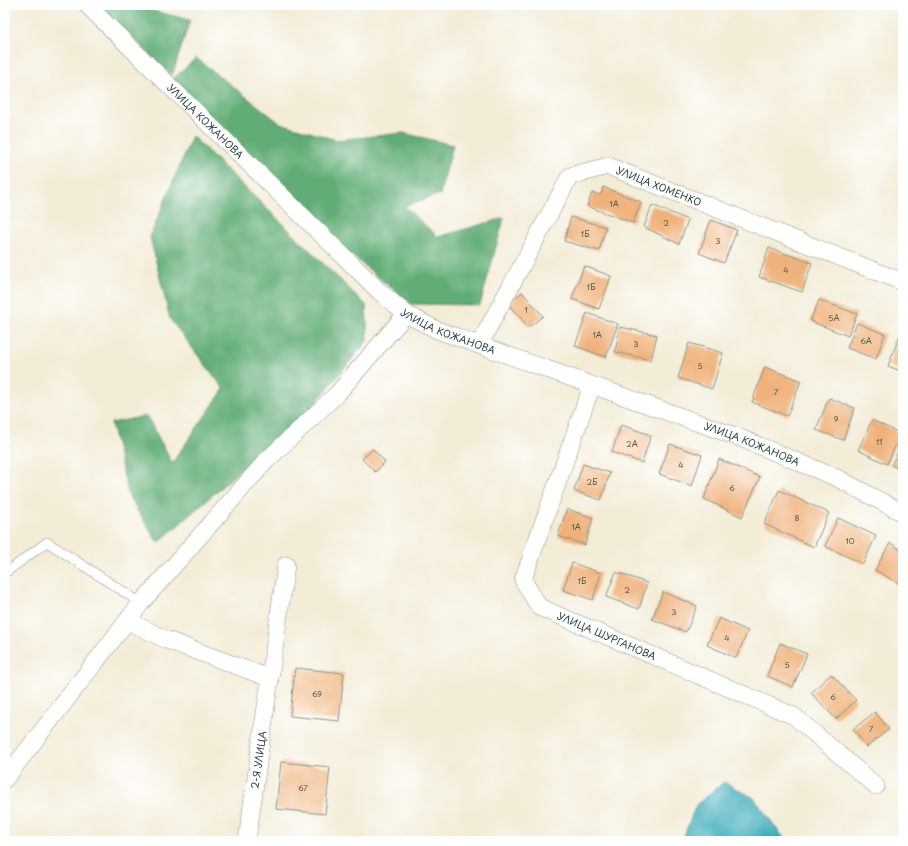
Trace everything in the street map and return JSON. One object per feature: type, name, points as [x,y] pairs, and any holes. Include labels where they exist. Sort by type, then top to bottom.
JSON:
[{"type":"street","name":"УЛИЦА КОЖАНОВА","points":[[87,5],[374,286],[406,314],[437,330],[738,437],[837,478],[903,513]]},
{"type":"street","name":"УЛИЦА ХОМЕНКО","points":[[479,345],[570,176],[608,166],[903,282]]},
{"type":"street","points":[[5,779],[141,603],[266,461],[337,394],[406,314]]},
{"type":"street","name":"УЛИЦА ШУРГАНОВА","points":[[592,385],[523,580],[539,607],[794,716],[876,786]]},
{"type":"street","name":"2-Я УЛИЦА","points":[[247,841],[286,565]]},
{"type":"street","points":[[128,621],[167,640],[269,678]]},
{"type":"lane","points":[[5,574],[47,542],[141,603]]},
{"type":"green space","points":[[99,5],[147,5],[153,11],[190,20],[172,76]]},
{"type":"green space","points":[[196,58],[280,123],[336,140],[403,133],[453,145],[440,194],[404,206],[438,237],[504,218],[480,305],[411,304],[349,253],[172,80]]},
{"type":"green space","points":[[192,136],[366,305],[368,340],[311,408],[158,543],[129,497],[111,423],[147,416],[172,463],[224,389],[170,319],[150,237]]},
{"type":"water","points":[[724,782],[754,798],[786,841],[682,841],[696,805]]},
{"type":"building","points":[[603,187],[641,202],[633,223],[587,206],[592,193],[601,195]]},
{"type":"building","points":[[652,205],[688,220],[679,244],[644,227]]},
{"type":"building","points":[[571,217],[606,227],[599,251],[564,241]]},
{"type":"building","points":[[711,220],[737,230],[724,263],[699,253]]},
{"type":"building","points":[[769,248],[812,263],[802,292],[759,277]]},
{"type":"building","points":[[584,266],[611,276],[599,309],[572,299]]},
{"type":"building","points":[[522,292],[543,316],[529,327],[508,304]]},
{"type":"building","points":[[819,300],[857,314],[848,336],[810,321]]},
{"type":"building","points":[[587,313],[618,324],[606,357],[575,346]]},
{"type":"building","points":[[857,323],[885,334],[876,359],[847,348]]},
{"type":"building","points":[[620,327],[657,335],[651,360],[615,352]]},
{"type":"building","points":[[899,337],[903,339],[903,372],[888,366]]},
{"type":"building","points":[[689,343],[723,353],[712,389],[678,378]]},
{"type":"building","points":[[765,367],[801,381],[787,416],[752,402]]},
{"type":"building","points":[[829,398],[855,408],[843,440],[816,430]]},
{"type":"building","points":[[872,420],[901,434],[887,464],[858,450]]},
{"type":"building","points":[[621,425],[651,435],[642,463],[612,452]]},
{"type":"building","points":[[903,443],[903,471],[891,465]]},
{"type":"building","points":[[670,444],[702,455],[692,486],[659,474]]},
{"type":"building","points":[[373,449],[385,462],[375,472],[362,459]]},
{"type":"building","points":[[719,459],[760,477],[742,517],[704,499]]},
{"type":"building","points":[[583,464],[610,473],[601,500],[574,491]]},
{"type":"building","points":[[779,490],[829,513],[814,547],[764,524]]},
{"type":"building","points":[[567,509],[593,518],[585,545],[558,536]]},
{"type":"building","points":[[838,518],[876,536],[863,564],[825,546]]},
{"type":"building","points":[[890,543],[903,551],[903,586],[875,570]]},
{"type":"building","points":[[572,563],[601,573],[593,600],[563,590]]},
{"type":"building","points":[[616,572],[647,583],[639,609],[606,597]]},
{"type":"building","points":[[663,592],[697,606],[686,632],[652,619]]},
{"type":"building","points":[[719,618],[748,631],[736,658],[707,645]]},
{"type":"building","points":[[780,643],[807,654],[793,687],[767,676]]},
{"type":"building","points":[[295,668],[344,673],[339,721],[290,716]]},
{"type":"building","points":[[831,674],[856,700],[836,719],[811,693]]},
{"type":"building","points":[[875,712],[889,729],[867,747],[853,729]]},
{"type":"building","points":[[281,762],[330,767],[325,814],[276,809]]}]
